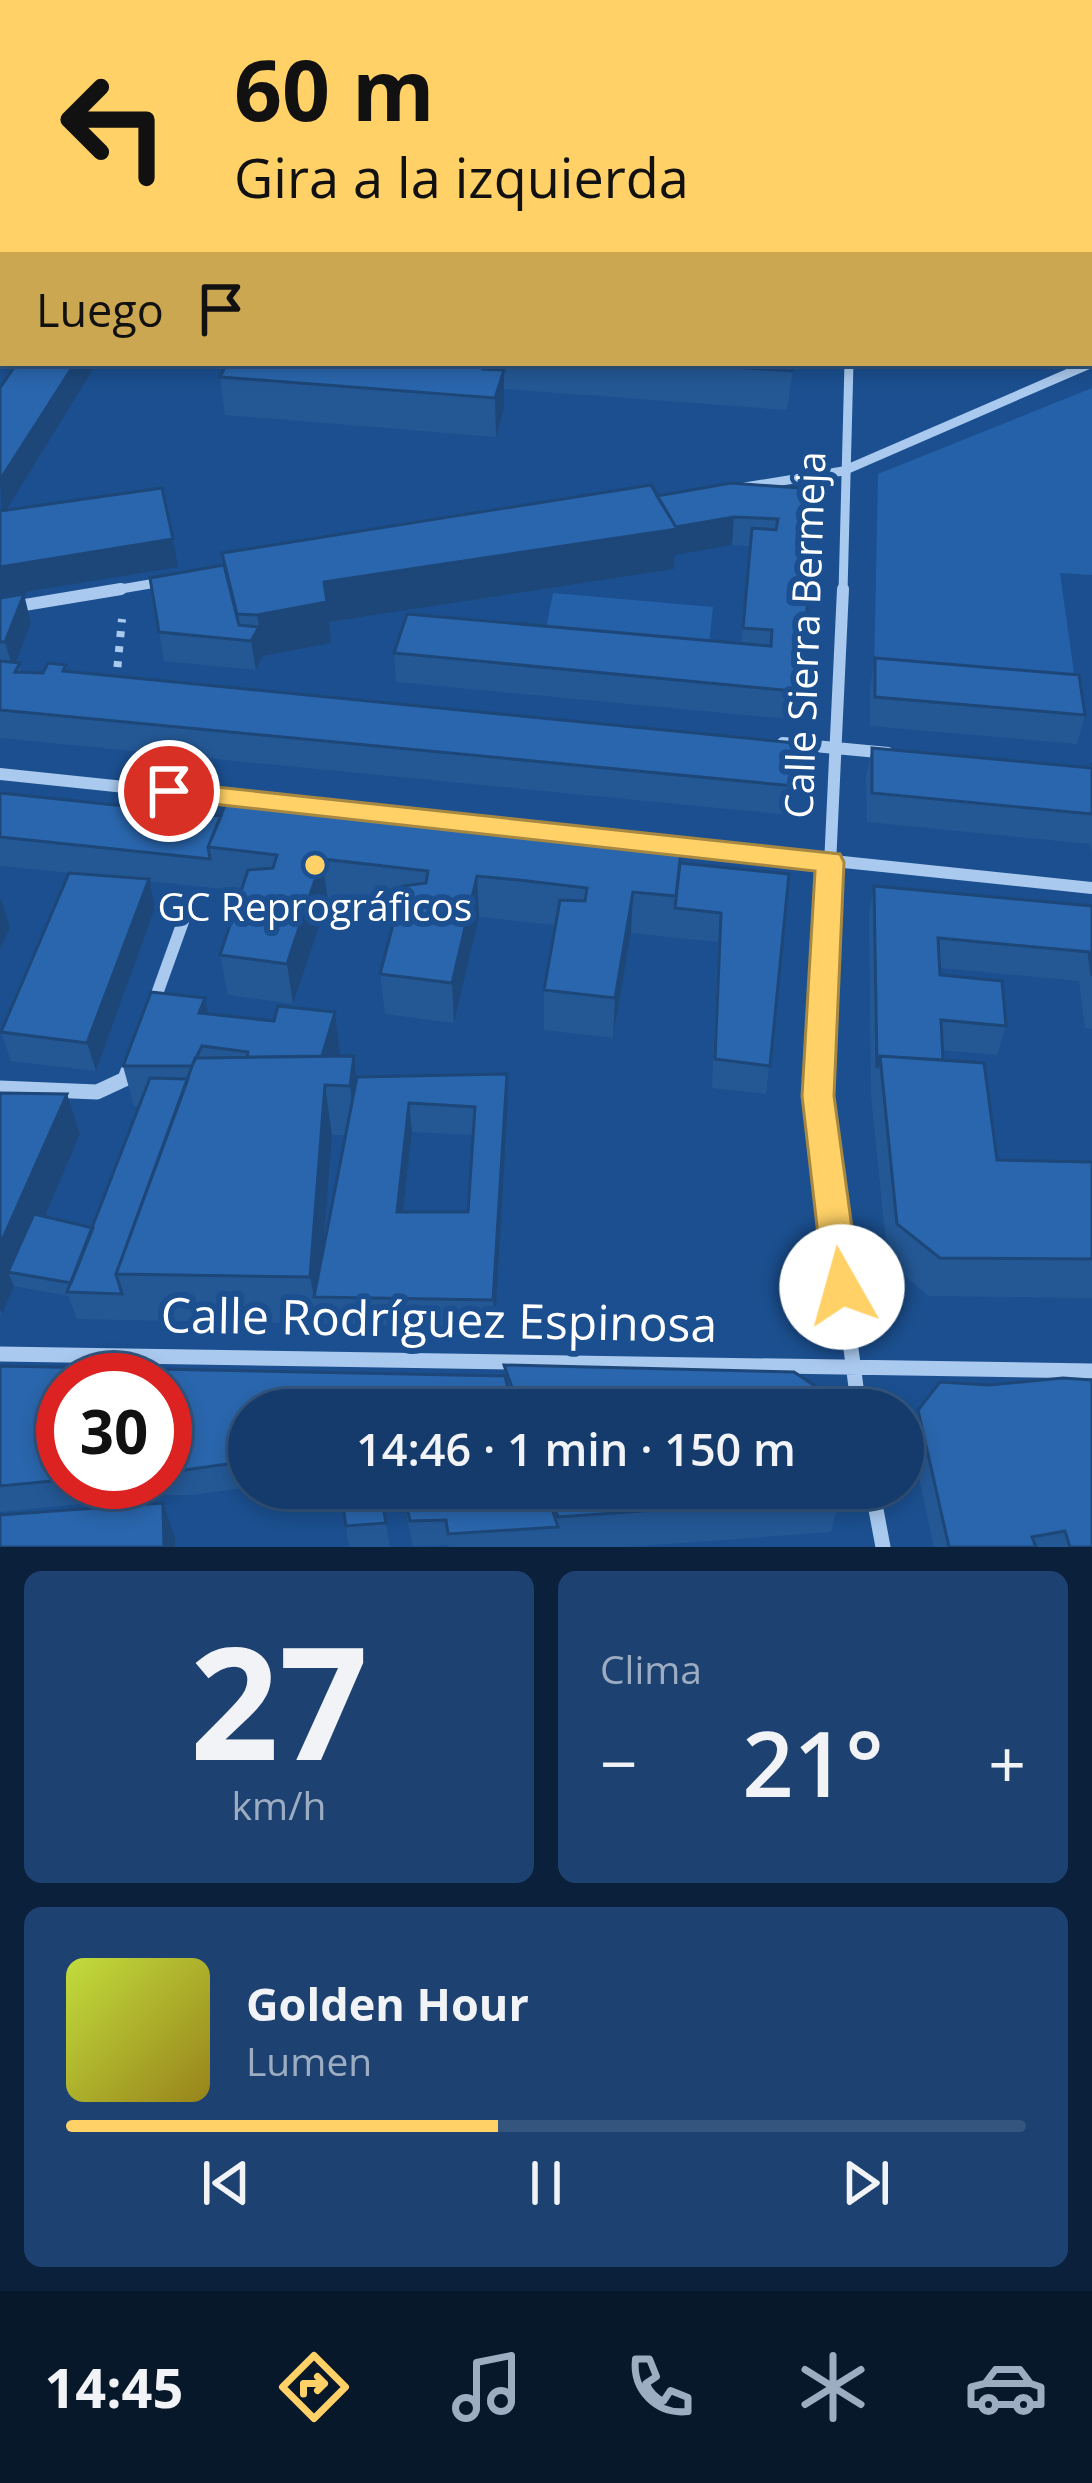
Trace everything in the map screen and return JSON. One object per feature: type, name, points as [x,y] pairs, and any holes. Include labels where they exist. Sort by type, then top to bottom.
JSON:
[{"type":"street","name":"Calle Sierra Bermeja","points":[[848,366],[839,748],[818,1096],[855,1389]]},
{"type":"street","points":[[727,490],[842,471],[1085,366]]},
{"type":"street","points":[[0,609],[171,580]]},
{"type":"street","points":[[769,741],[906,754]]},
{"type":"street","points":[[0,774],[1092,888]]},
{"type":"street","points":[[149,1014],[189,904]]},
{"type":"street","points":[[0,1088],[97,1092],[125,1079],[134,1057]]},
{"type":"street","name":"Calle Rodríguez Espinosa","points":[[0,1354],[1092,1371]]},
{"type":"street","points":[[876,1509],[883,1547]]},
{"type":"path","points":[[116,684],[124,588]]},
{"type":"shaded area","points":[[1092,388],[1092,575],[1060,573],[1076,687],[874,674],[878,474]]},
{"type":"shaded area","points":[[553,593],[713,607],[707,664],[542,649]]},
{"type":"building","points":[[15,366],[73,366],[0,480],[0,388]]},
{"type":"building","points":[[226,366],[484,366],[504,370],[495,398],[220,377]]},
{"type":"building","points":[[716,366],[793,366],[792,371]]},
{"type":"building","points":[[731,483],[813,489],[803,692],[394,653],[407,614],[771,646],[772,630],[743,628],[752,528],[776,530],[778,519],[734,517],[676,527],[657,496]]},
{"type":"building","points":[[651,485],[677,529],[324,582],[327,602],[257,615],[237,614],[222,553]]},
{"type":"building","points":[[162,488],[173,539],[0,567],[0,511]]},
{"type":"building","points":[[224,565],[239,625],[259,627],[251,641],[159,632],[150,578]]},
{"type":"building","points":[[24,594],[5,642],[0,642],[0,598]]},
{"type":"building","points":[[875,658],[1079,675],[1085,715],[875,697]]},
{"type":"building","points":[[0,661],[20,663],[15,672],[43,673],[48,663],[66,665],[63,671],[796,743],[794,786],[0,710]]},
{"type":"building","points":[[872,748],[1092,768],[1092,814],[872,793]]},
{"type":"building","points":[[0,793],[221,816],[208,847],[210,859],[0,837]]},
{"type":"building","points":[[225,805],[681,851],[676,896],[633,892],[615,998],[544,990],[560,900],[585,901],[587,888],[519,880],[477,876],[452,983],[380,974],[403,886],[426,883],[428,871],[322,859],[287,964],[220,955],[248,870],[273,868],[277,855],[208,847]]},
{"type":"building","points":[[680,863],[789,874],[770,1066],[715,1059],[721,913],[675,908]]},
{"type":"building","points":[[69,873],[149,879],[87,1043],[1,1032]]},
{"type":"building","points":[[874,886],[1092,906],[1092,976],[1089,952],[938,938],[940,975],[1002,981],[1006,1026],[941,1020],[943,1060],[880,1056],[877,1068]]},
{"type":"building","points":[[151,992],[205,998],[199,1013],[274,1021],[278,1006],[335,1012],[322,1056],[247,1057],[248,1052],[202,1046],[192,1066],[123,1066]]},
{"type":"building","points":[[354,1056],[350,1086],[325,1085],[310,1277],[116,1274],[195,1058]]},
{"type":"building","points":[[880,1056],[984,1063],[997,1160],[1092,1162],[1092,1259],[940,1258],[897,1224]]},
{"type":"building","points":[[507,1074],[493,1300],[314,1297],[357,1077]],"holes":[[[409,1103],[475,1107],[468,1212],[397,1212]]]},
{"type":"building","points":[[150,1078],[188,1079],[116,1274],[122,1294],[67,1292]]},
{"type":"building","points":[[0,1093],[67,1094],[0,1245]]},
{"type":"building","points":[[34,1214],[93,1228],[71,1283],[8,1272]]},
{"type":"building","points":[[504,1365],[794,1372],[820,1389],[513,1389]]},
{"type":"building","points":[[0,1366],[36,1367],[36,1483],[0,1486]]},
{"type":"building","points":[[192,1370],[505,1376],[508,1389],[228,1389],[228,1464],[192,1469]]},
{"type":"building","points":[[1092,1380],[1092,1547],[1070,1547],[1065,1531],[1032,1537],[1036,1547],[949,1547],[924,1437],[924,1402],[940,1382],[989,1385]]},
{"type":"building","points":[[163,1509],[164,1547],[0,1547],[0,1515]]},
{"type":"building","points":[[343,1509],[384,1509],[386,1523],[346,1526]]},
{"type":"building","points":[[407,1509],[552,1509],[558,1527],[448,1534],[446,1520],[410,1521]]},
{"type":"building","points":[[555,1509],[671,1509],[558,1517]]},
{"type":"place","name":"GC Reprográficos","points":[[315,865]]},
{"type":"route","points":[[169,791],[830,862],[818,1096],[842,1287]]}]
